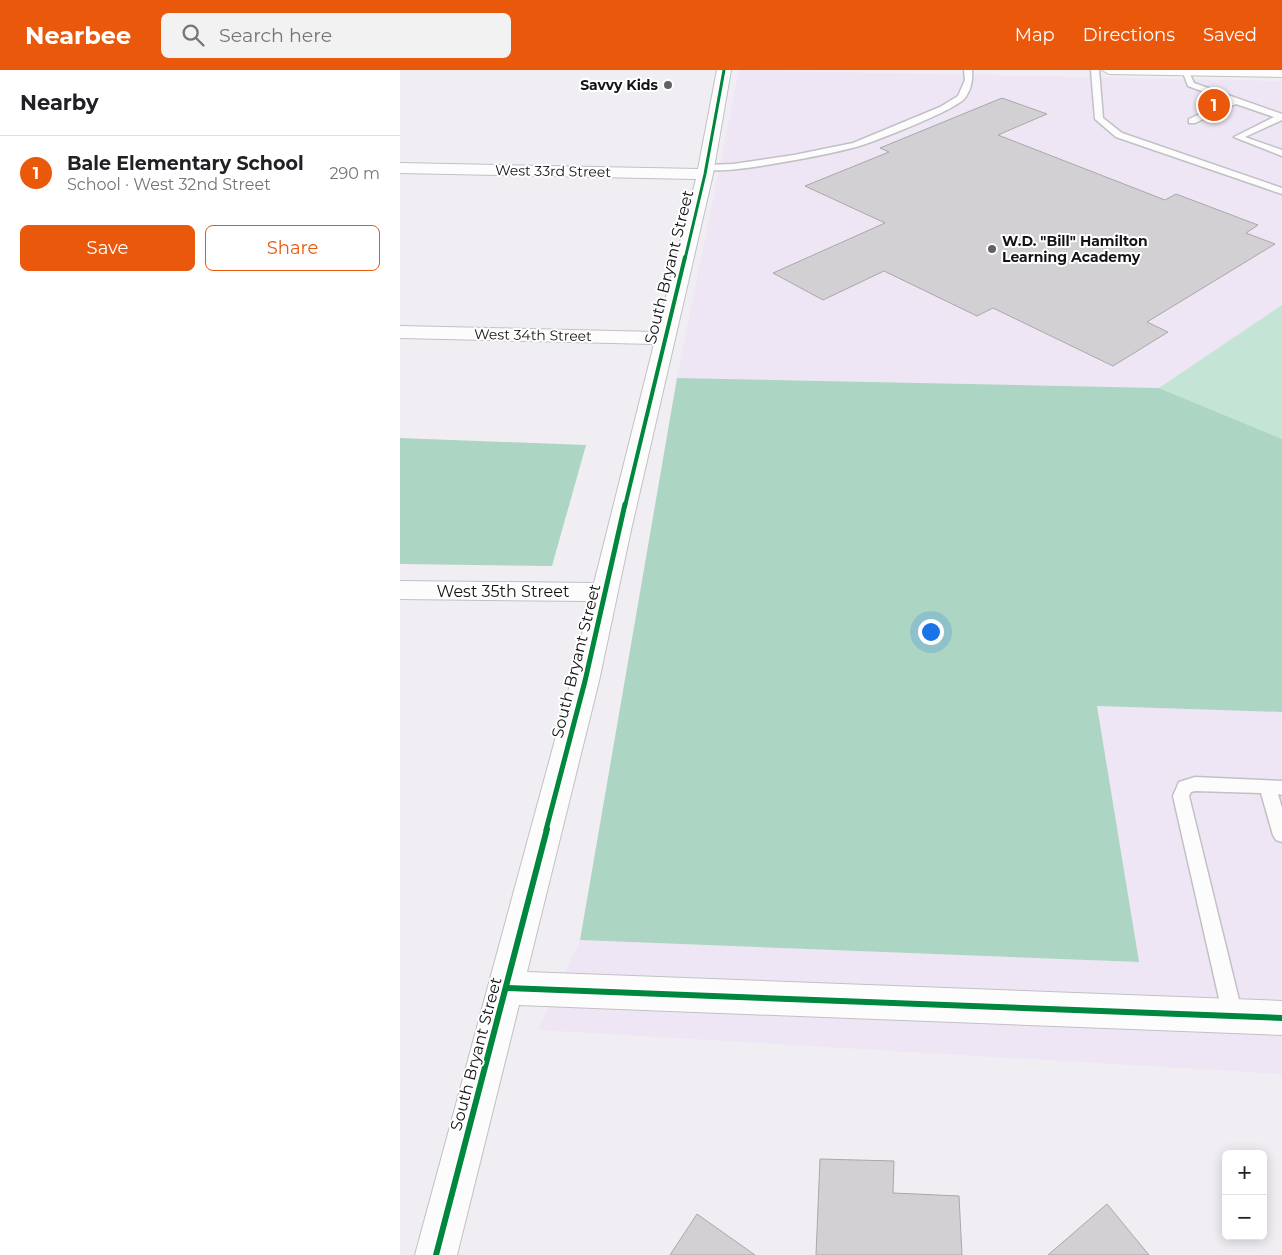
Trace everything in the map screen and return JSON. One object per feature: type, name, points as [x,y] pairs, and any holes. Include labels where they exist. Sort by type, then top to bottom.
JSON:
[{"type":"street","name":"South Bryant Street","points":[[436,1255],[585,681],[706,171],[724,70]]},
{"type":"street","points":[[1109,70],[1282,73]]},
{"type":"street","name":"West 33rd Street","points":[[400,168],[706,171]]},
{"type":"street","name":"West 34th Street","points":[[400,332],[666,338]]},
{"type":"street","name":"West 35th Street","points":[[400,590],[605,592]]},
{"type":"street","points":[[506,988],[1282,1018]]},
{"type":"lane","points":[[706,171],[786,159],[855,144],[942,109],[960,97],[968,80],[968,70]]},
{"type":"lane","points":[[1096,70],[1100,119],[1119,135],[1282,191]]},
{"type":"lane","points":[[1185,71],[1190,84],[1282,117]]},
{"type":"lane","points":[[1192,121],[1236,102]]},
{"type":"lane","points":[[1282,117],[1238,137],[1282,153]]},
{"type":"lane","points":[[1233,1016],[1181,796],[1185,788],[1195,784],[1274,788],[1282,835]]},
{"type":"shaded area","name":"W.D. \"Bill\" Hamilton Learning Academy","points":[[739,70],[1282,81],[1282,439],[1159,388],[677,378]]},
{"type":"shaded area","points":[[1097,706],[1282,712],[1282,1074],[538,1030],[580,940],[1138,962]]},
{"type":"green space","points":[[1282,305],[1282,439],[1159,388]]},
{"type":"green space","points":[[677,378],[1159,388],[1282,439],[1282,712],[1097,706],[1139,962],[580,940]]},
{"type":"green space","points":[[400,438],[586,445],[552,566],[400,564]]},
{"type":"building","name":"W.D. \"Bill\" Hamilton Learning Academy","points":[[1002,98],[1047,114],[998,135],[1165,200],[1176,194],[1258,225],[1246,233],[1275,244],[1147,322],[1168,332],[1113,366],[993,308],[977,316],[884,271],[823,300],[773,273],[885,223],[805,186],[889,152],[880,148]]},
{"type":"building","points":[[820,1159],[894,1161],[893,1193],[959,1196],[962,1255],[816,1255]]},
{"type":"building","points":[[1107,1204],[1149,1255],[1048,1255]]},
{"type":"building","points":[[697,1214],[755,1255],[670,1255]]},
{"type":"cycle path","points":[[436,1255],[585,681],[619,530],[705,174],[724,70]]},
{"type":"cycle path","points":[[506,988],[1282,1018]]},
{"type":"place","name":"Savvy Kids","points":[[668,85]]},
{"type":"place","name":"Bale Elementary School","points":[[1214,105]]},
{"type":"place","name":"W.D. \"Bill\" Hamilton Learning Academy","points":[[992,249]]}]
